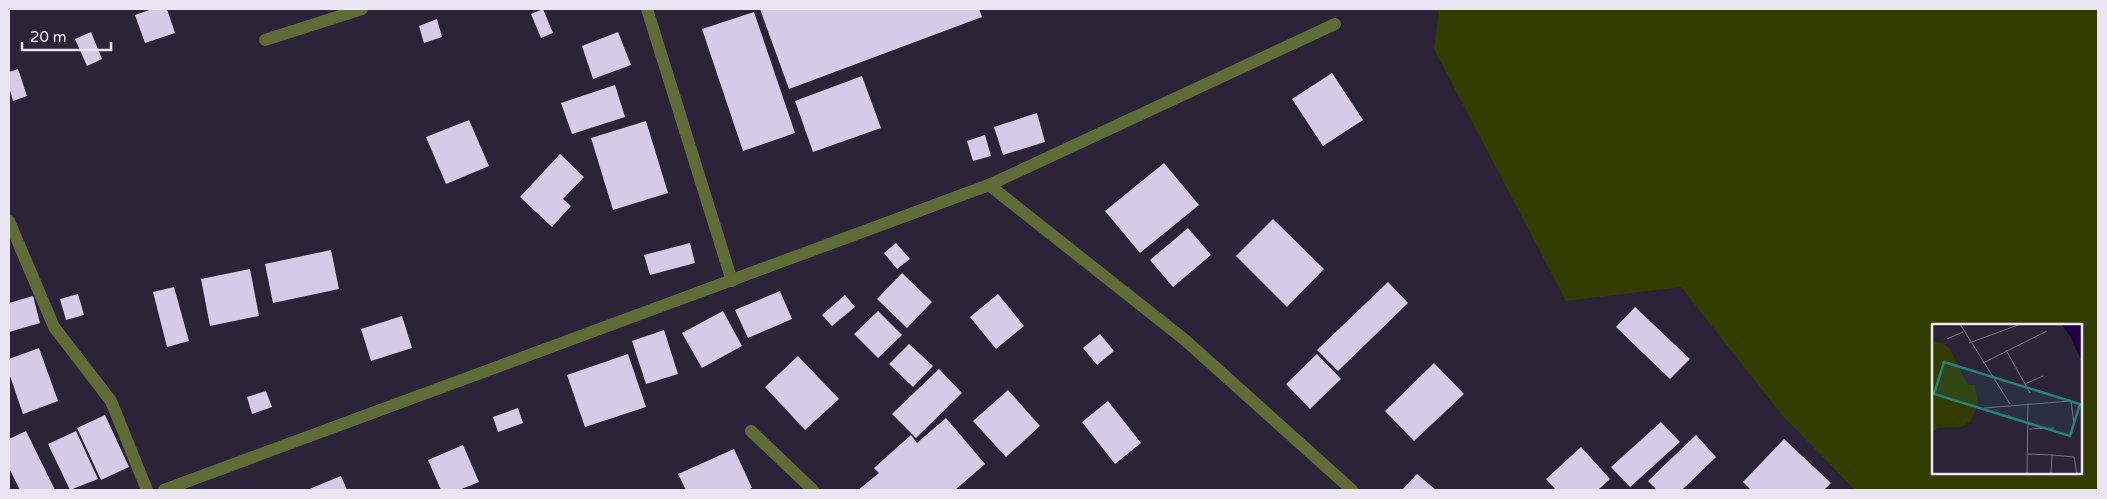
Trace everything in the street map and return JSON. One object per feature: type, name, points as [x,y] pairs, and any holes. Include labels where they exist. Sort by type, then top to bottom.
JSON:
[{"type":"street","points":[[265,40],[362,9]]},
{"type":"street","points":[[648,9],[732,281]]},
{"type":"street","points":[[164,490],[989,185],[1335,24]]},
{"type":"street","points":[[989,185],[1185,340],[1352,490]]},
{"type":"street","points":[[9,221],[54,327],[111,401],[147,490]]},
{"type":"street","points":[[750,431],[814,490]]},
{"type":"green space","points":[[1439,9],[2098,9],[2098,490],[1855,490],[1782,415],[1681,287],[1566,301],[1434,49]]},
{"type":"building","points":[[152,9],[167,9],[175,33],[145,43],[135,15]]},
{"type":"building","points":[[543,9],[553,33],[541,38],[531,14]]},
{"type":"building","points":[[760,9],[979,9],[982,17],[789,89]]},
{"type":"building","points":[[754,12],[795,133],[743,151],[702,29]]},
{"type":"building","points":[[437,19],[442,37],[424,43],[419,26]]},
{"type":"building","points":[[91,32],[102,59],[87,66],[75,39]]},
{"type":"building","points":[[618,32],[631,65],[593,79],[582,46]]},
{"type":"building","points":[[18,69],[27,96],[13,101],[9,87],[9,72]]},
{"type":"building","points":[[1332,73],[1363,120],[1323,146],[1292,99]]},
{"type":"building","points":[[862,76],[881,128],[813,152],[795,101]]},
{"type":"building","points":[[615,85],[625,117],[572,134],[561,103]]},
{"type":"building","points":[[1037,113],[1045,142],[1003,155],[994,127]]},
{"type":"building","points":[[469,120],[489,166],[446,184],[426,137]]},
{"type":"building","points":[[646,121],[668,193],[613,210],[591,138]]},
{"type":"building","points":[[985,135],[991,156],[973,161],[967,141]]},
{"type":"building","points":[[560,154],[584,177],[563,199],[571,206],[552,227],[520,197]]},
{"type":"building","points":[[1164,163],[1199,205],[1140,253],[1105,211]]},
{"type":"building","points":[[1273,219],[1324,269],[1287,307],[1236,256]]},
{"type":"building","points":[[1188,228],[1211,255],[1173,287],[1150,260]]},
{"type":"building","points":[[690,243],[695,263],[650,275],[644,255]]},
{"type":"building","points":[[896,243],[910,259],[897,269],[884,253]]},
{"type":"building","points":[[331,250],[339,289],[273,303],[265,264]]},
{"type":"building","points":[[250,269],[259,316],[210,326],[201,279]]},
{"type":"building","points":[[902,273],[932,302],[907,328],[877,299]]},
{"type":"building","points":[[1388,282],[1408,303],[1338,371],[1317,350]]},
{"type":"building","points":[[174,287],[189,341],[167,347],[153,292]]},
{"type":"building","points":[[780,291],[792,319],[748,338],[735,310]]},
{"type":"building","points":[[78,294],[84,315],[66,320],[60,299]]},
{"type":"building","points":[[998,294],[1024,326],[996,349],[970,317]]},
{"type":"building","points":[[845,295],[855,307],[832,326],[822,315]]},
{"type":"building","points":[[33,296],[40,323],[9,332],[9,303]]},
{"type":"building","points":[[1635,307],[1690,359],[1670,379],[1616,327]]},
{"type":"building","points":[[723,311],[742,346],[702,368],[682,333]]},
{"type":"building","points":[[878,311],[902,335],[878,358],[854,334]]},
{"type":"building","points":[[402,316],[412,348],[371,361],[361,329]]},
{"type":"building","points":[[664,330],[678,374],[646,384],[632,341]]},
{"type":"building","points":[[1100,334],[1114,351],[1097,365],[1083,348]]},
{"type":"building","points":[[909,344],[933,366],[913,387],[889,364]]},
{"type":"building","points":[[39,348],[58,401],[23,414],[9,373],[9,359]]},
{"type":"building","points":[[628,354],[646,407],[585,427],[567,375]]},
{"type":"building","points":[[1317,354],[1341,379],[1310,409],[1286,384]]},
{"type":"building","points":[[798,356],[839,399],[805,430],[765,387]]},
{"type":"building","points":[[1434,363],[1464,394],[1414,441],[1385,411]]},
{"type":"building","points":[[939,369],[962,393],[916,438],[892,414]]},
{"type":"building","points":[[1008,390],[1040,426],[1006,457],[973,421]]},
{"type":"building","points":[[266,391],[272,407],[252,414],[247,397]]},
{"type":"building","points":[[1108,401],[1141,443],[1115,464],[1082,422]]},
{"type":"building","points":[[518,408],[523,423],[498,432],[493,417]]},
{"type":"building","points":[[105,415],[129,467],[101,480],[77,428]]},
{"type":"building","points":[[946,418],[985,464],[955,490],[858,490],[879,473],[874,468],[911,435],[917,443]]},
{"type":"building","points":[[1661,422],[1680,442],[1630,487],[1611,467]]},
{"type":"building","points":[[26,431],[55,490],[20,490],[9,468],[9,439]]},
{"type":"building","points":[[76,431],[98,479],[70,490],[48,444]]},
{"type":"building","points":[[1696,435],[1716,457],[1682,490],[1657,490],[1648,481]]},
{"type":"building","points":[[1784,439],[1831,483],[1824,490],[1751,490],[1743,482]]},
{"type":"building","points":[[463,445],[479,482],[459,490],[441,490],[428,460]]},
{"type":"building","points":[[1581,447],[1610,479],[1598,490],[1556,490],[1546,479]]},
{"type":"building","points":[[734,449],[752,488],[747,490],[686,490],[678,474]]},
{"type":"building","points":[[1417,474],[1436,490],[1403,489]]},
{"type":"building","points":[[341,476],[347,490],[307,490]]}]
